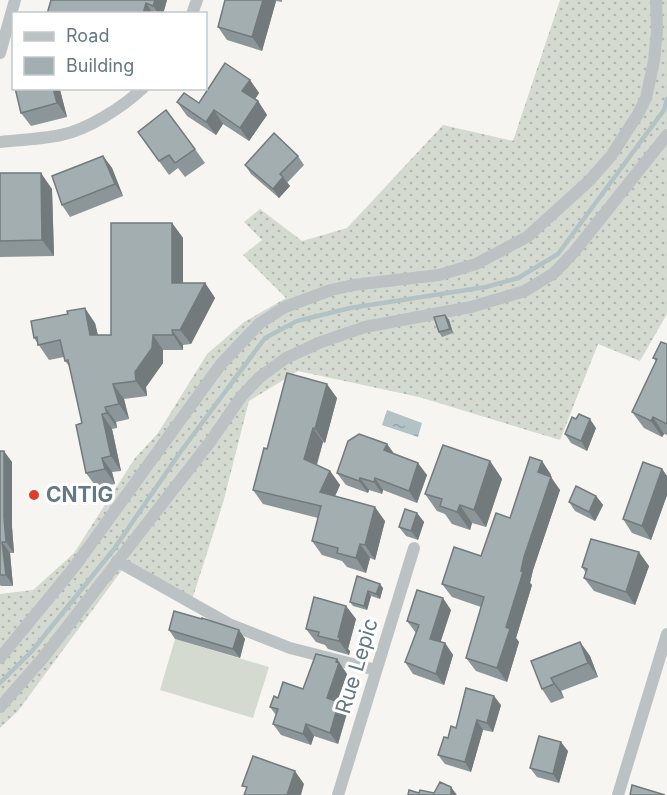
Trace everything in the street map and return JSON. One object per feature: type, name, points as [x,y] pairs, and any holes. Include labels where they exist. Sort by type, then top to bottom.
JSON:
[{"type":"street","points":[[0,53],[15,0]]},
{"type":"street","points":[[0,658],[75,566],[221,364],[260,323],[285,307],[331,290],[353,285],[440,275],[476,264],[527,237],[589,181],[611,156],[646,98],[655,51],[658,13],[656,0]]},
{"type":"street","points":[[0,142],[63,135],[111,112],[140,90]]},
{"type":"street","points":[[0,707],[43,658],[210,442],[241,397],[260,377],[286,358],[321,342],[365,327],[471,307],[525,291],[554,273],[574,252],[667,135]]},
{"type":"street","name":"Rue Lepic","points":[[338,795],[414,548]]},
{"type":"street","points":[[117,561],[229,624],[290,648],[376,670]]},
{"type":"street","points":[[618,795],[667,634]]},
{"type":"shaded area","points":[[560,0],[667,0],[667,314],[640,361],[598,344],[560,440],[419,397],[298,371],[249,401],[223,503],[190,606],[122,570],[18,711],[0,728],[0,594],[33,590],[74,553],[135,458],[158,433],[207,354],[244,322],[286,298],[243,255],[262,240],[244,222],[260,209],[302,241],[347,228],[443,125],[513,141]]},
{"type":"shaded area","points":[[175,639],[269,667],[253,718],[160,690]]},
{"type":"water","points":[[387,410],[422,423],[418,437],[382,425]]},
{"type":"building","points":[[51,0],[155,0],[153,6],[146,3],[144,12],[48,12]]},
{"type":"building","points":[[225,0],[263,0],[252,37],[218,27]]},
{"type":"building","points":[[225,63],[250,80],[242,91],[258,101],[240,128],[214,110],[206,122],[177,102],[184,93],[199,103]]},
{"type":"building","points":[[15,90],[54,90],[57,103],[21,113]]},
{"type":"building","points":[[166,110],[195,149],[175,163],[169,155],[159,161],[138,132]]},
{"type":"building","points":[[274,133],[298,156],[280,174],[283,177],[273,189],[245,165]]},
{"type":"building","points":[[103,156],[115,184],[62,205],[52,176]]},
{"type":"building","points":[[0,173],[41,173],[42,240],[0,241]]},
{"type":"building","points":[[111,223],[172,223],[172,283],[205,283],[180,330],[172,330],[173,335],[153,335],[152,348],[135,372],[136,381],[113,384],[119,404],[105,407],[107,413],[102,414],[111,456],[102,458],[105,469],[86,473],[76,425],[82,423],[68,360],[65,361],[60,340],[38,345],[37,337],[34,338],[31,321],[68,314],[67,311],[85,308],[90,335],[111,335]]},
{"type":"building","points":[[445,315],[450,329],[439,332],[434,317]]},
{"type":"building","points":[[661,342],[667,344],[667,424],[653,417],[651,421],[632,412],[657,359],[653,358]]},
{"type":"building","points":[[287,373],[327,384],[304,459],[330,471],[320,492],[375,507],[365,545],[360,544],[356,558],[337,553],[338,548],[312,541],[321,506],[253,490],[264,448],[267,449]]},
{"type":"building","points":[[579,414],[590,419],[581,441],[565,434],[572,417],[576,419]]},
{"type":"building","points":[[359,434],[387,444],[384,450],[418,463],[409,491],[375,478],[374,482],[360,478],[359,481],[337,473],[348,441]]},
{"type":"building","points":[[443,445],[490,461],[474,510],[460,505],[457,512],[440,506],[442,499],[425,494]]},
{"type":"building","points":[[0,451],[4,451],[6,542],[2,542],[6,575],[0,575]]},
{"type":"building","points":[[530,457],[542,461],[538,472],[551,477],[524,557],[521,571],[523,572],[506,627],[510,629],[497,668],[466,658],[484,597],[442,584],[454,547],[481,556],[496,513],[510,518]]},
{"type":"building","points":[[643,462],[662,469],[642,526],[623,519]]},
{"type":"building","points":[[576,486],[596,496],[589,512],[569,502]]},
{"type":"building","points":[[405,509],[417,513],[411,531],[399,527]]},
{"type":"building","points":[[591,539],[639,552],[626,592],[584,578],[587,569],[582,567]]},
{"type":"building","points":[[357,576],[380,584],[376,594],[368,591],[364,606],[350,602]]},
{"type":"building","points":[[417,590],[443,598],[430,639],[445,643],[436,674],[405,662],[419,625],[407,621]]},
{"type":"building","points":[[314,597],[346,606],[339,641],[318,636],[319,632],[306,629]]},
{"type":"building","points":[[174,611],[239,630],[233,649],[169,630]]},
{"type":"building","points":[[580,642],[588,663],[551,678],[554,684],[542,689],[531,661]]},
{"type":"building","points":[[316,654],[337,659],[336,662],[339,663],[327,698],[339,702],[330,733],[306,724],[303,734],[273,724],[278,709],[270,707],[274,696],[278,698],[283,682],[303,689]]},
{"type":"building","points":[[466,688],[494,696],[487,723],[477,720],[465,762],[438,755],[444,737],[448,738],[451,726],[456,728]]},
{"type":"building","points":[[539,736],[561,742],[553,774],[530,768]]},
{"type":"building","points":[[253,756],[295,771],[287,795],[244,795],[247,787],[242,786]]},
{"type":"building","points":[[440,782],[451,787],[451,795],[408,795],[409,790],[434,793]]},
{"type":"building","points":[[632,785],[665,795],[630,795]]},
{"type":"waterway","points":[[0,683],[32,651],[114,549],[179,454],[265,338],[297,321],[350,308],[486,287],[518,278],[558,254],[664,110],[667,99]]},
{"type":"place","name":"CNTIG","points":[[34,495]]}]
